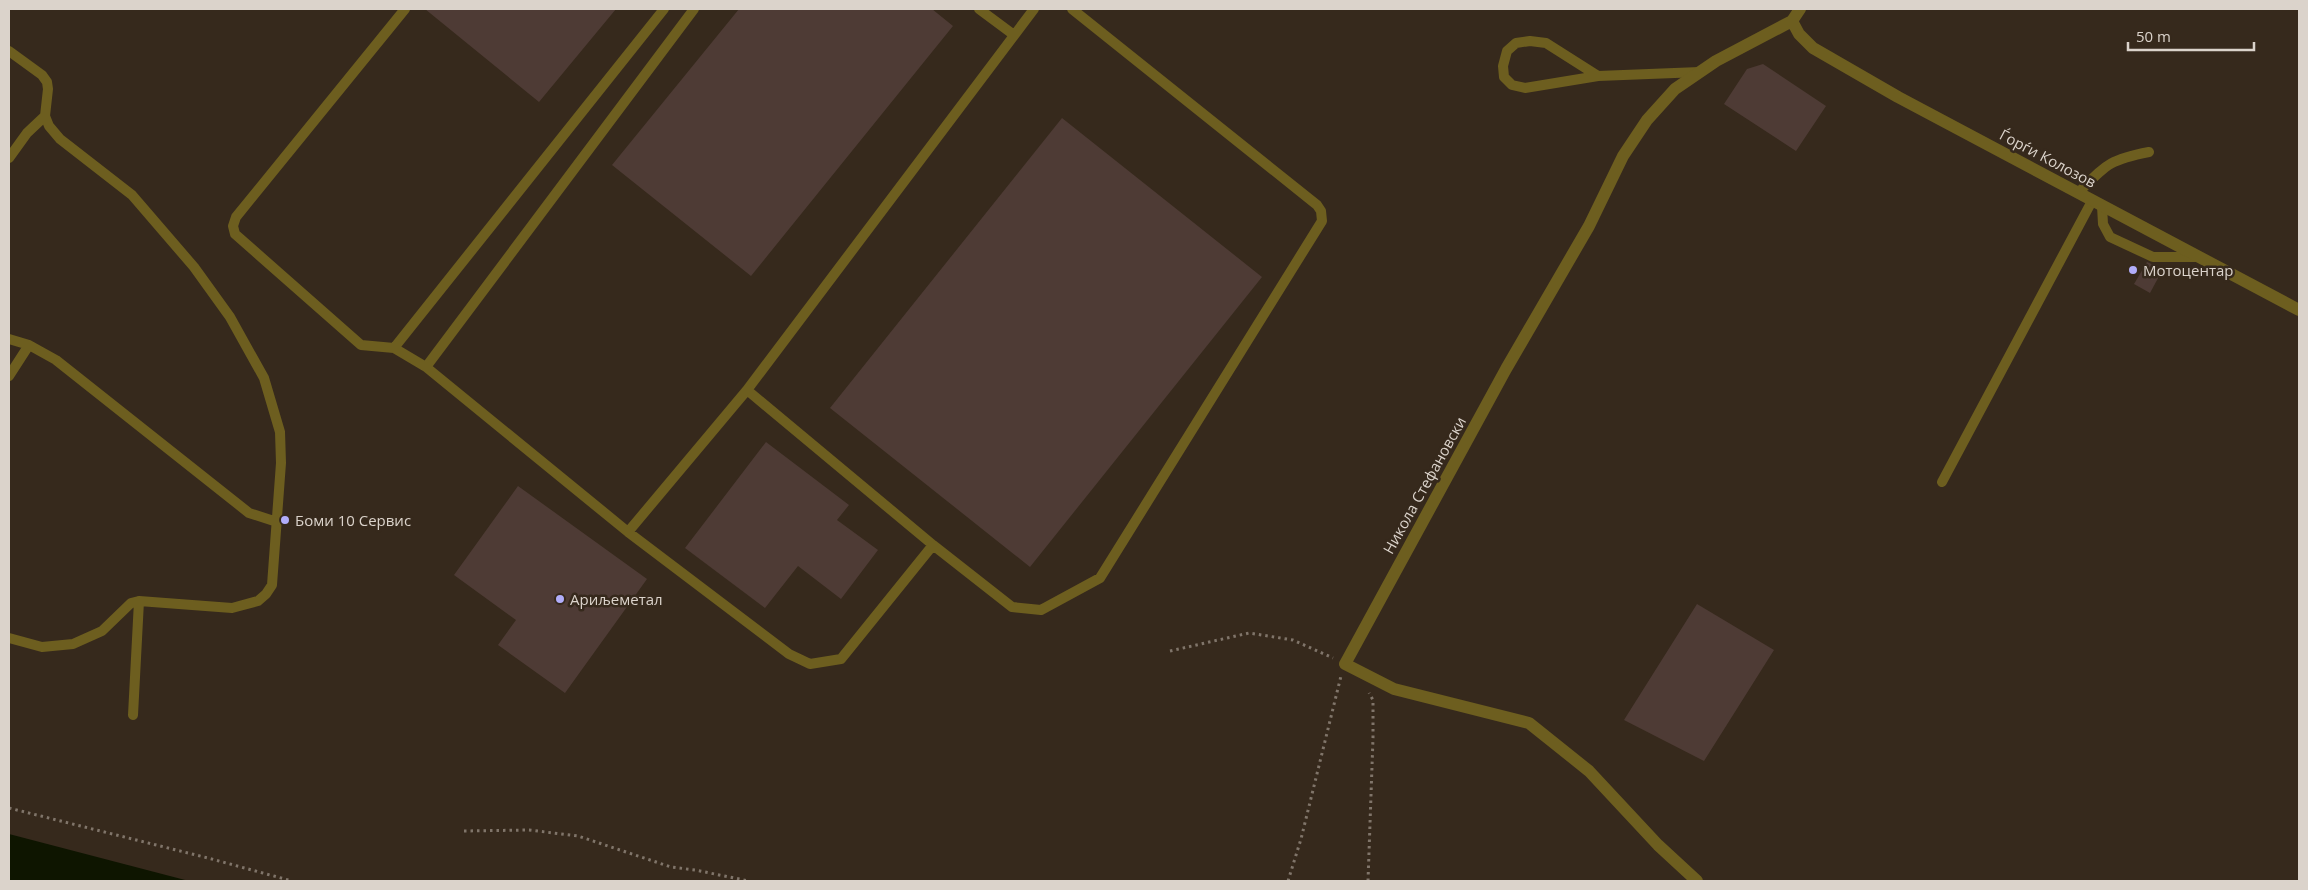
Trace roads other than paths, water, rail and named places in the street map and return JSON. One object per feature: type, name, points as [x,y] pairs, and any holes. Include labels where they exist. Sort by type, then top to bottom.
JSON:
[{"type":"street","name":"Никола Стефановски","points":[[1697,881],[1658,845],[1589,770],[1529,723],[1394,689],[1345,664],[1506,368],[1589,226],[1623,156],[1647,120],[1675,89],[1716,61],[1792,21],[1800,9]]},
{"type":"street","name":"Ѓорѓи Колозов","points":[[1792,21],[1798,34],[1813,48],[2196,257],[2299,310]]},
{"type":"lane","points":[[405,9],[236,217],[232,226],[235,234],[361,345],[394,348],[426,367],[628,532],[789,654],[810,664],[841,659],[933,546]]},
{"type":"lane","points":[[394,348],[664,9]]},
{"type":"lane","points":[[426,367],[694,9]]},
{"type":"lane","points":[[979,9],[1014,35]]},
{"type":"lane","points":[[628,532],[747,390],[1034,9]]},
{"type":"lane","points":[[747,390],[933,546],[1012,607],[1041,610],[1100,578],[1322,221],[1321,212],[1317,205],[1072,9]]},
{"type":"lane","points":[[1598,76],[1546,43],[1530,41],[1516,43],[1507,51],[1503,66],[1504,77],[1512,85],[1525,88],[1598,76],[1700,72]]},
{"type":"lane","points":[[9,51],[42,75],[47,82],[45,116],[49,126],[60,139],[132,195],[194,267],[230,317],[264,378],[280,432],[281,464],[272,585],[258,601],[232,608],[139,601],[131,603],[102,630],[73,644],[42,647],[9,638]]},
{"type":"lane","points":[[9,158],[27,133],[45,116]]},
{"type":"lane","points":[[2078,193],[2108,164],[2122,157],[2149,152]]},
{"type":"lane","points":[[2097,203],[2103,224],[2110,236],[2153,257],[2196,257]]},
{"type":"lane","points":[[1942,482],[2097,203]]},
{"type":"lane","points":[[9,340],[30,345],[56,360],[249,513],[276,522]]},
{"type":"lane","points":[[9,376],[30,345]]},
{"type":"lane","points":[[133,715],[139,601]]},
{"type":"place","name":"Мотоцентар","points":[[2133,270]]},
{"type":"place","name":"Боми 10 Сервис","points":[[285,520]]},
{"type":"place","name":"Ариљеметал","points":[[560,599]]}]
